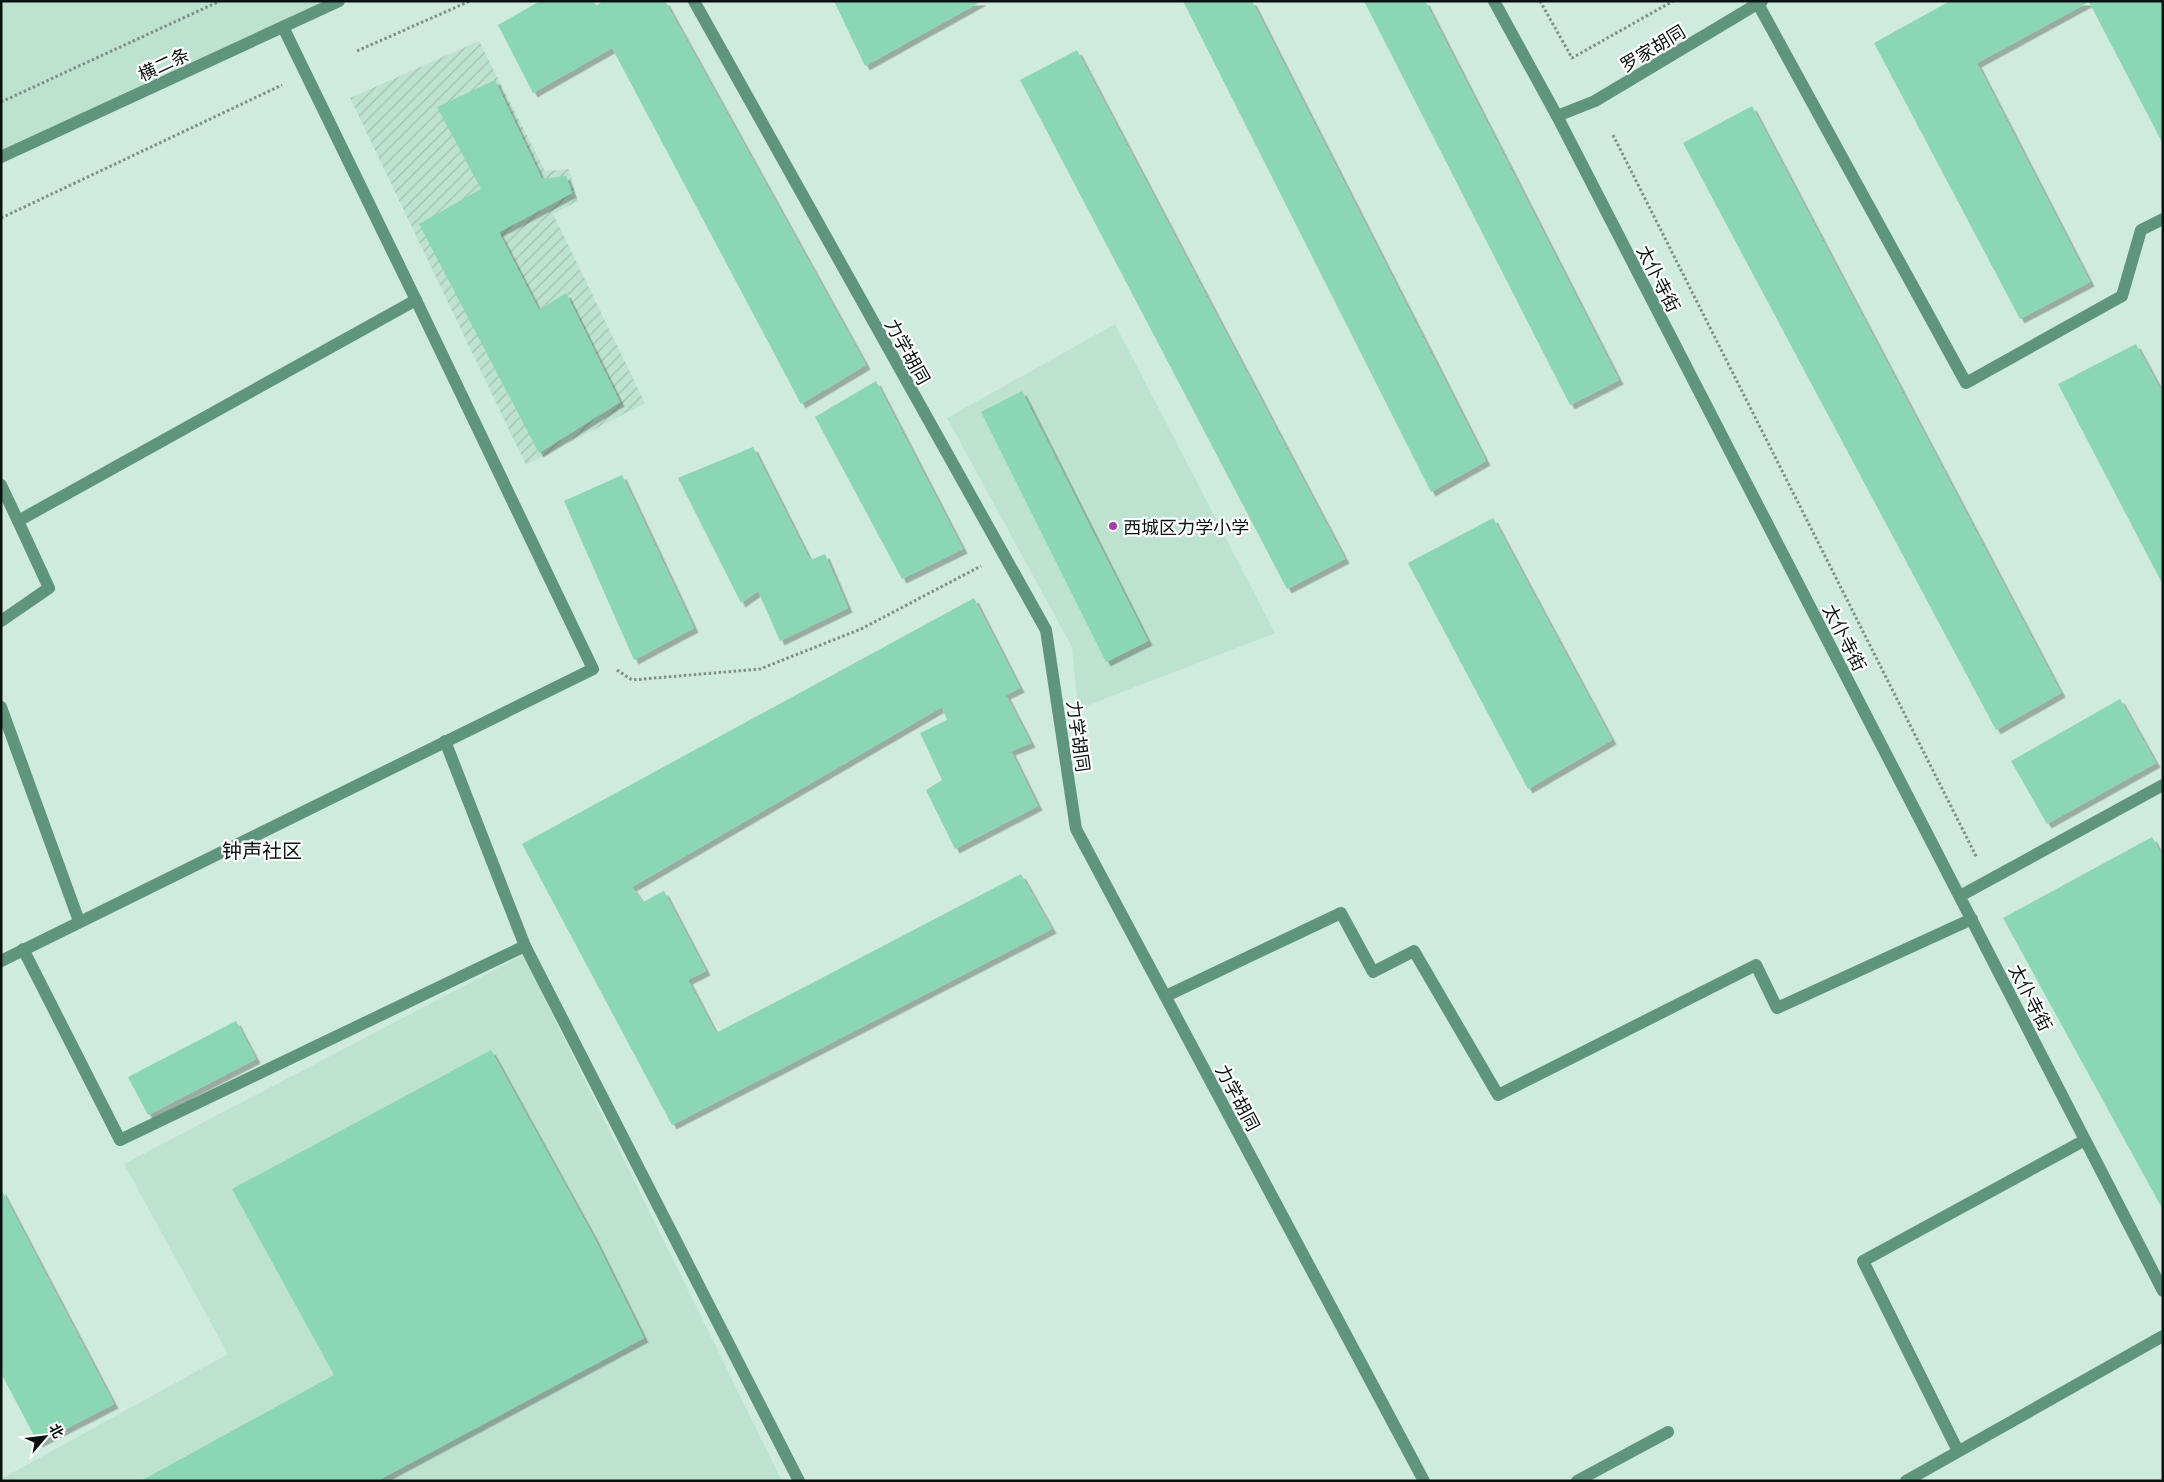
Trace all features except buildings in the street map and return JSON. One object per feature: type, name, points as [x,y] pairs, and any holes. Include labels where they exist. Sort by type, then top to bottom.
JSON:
[{"type":"street","name":"横二条","points":[[1,157],[339,1]]},
{"type":"street","name":"力学胡同","points":[[694,1],[1046,630],[1076,829],[1424,1481]]},
{"type":"street","name":"太仆寺街","points":[[1494,1],[1557,116],[2163,1291]]},
{"type":"street","points":[[1760,3],[1966,384],[2122,296],[2140,230],[2163,219]]},
{"type":"street","name":"罗家胡同","points":[[1557,116],[1595,101],[1760,3]]},
{"type":"street","points":[[1,960],[592,669],[283,26]]},
{"type":"street","points":[[18,521],[416,300]]},
{"type":"street","points":[[1,485],[49,588],[1,621]]},
{"type":"street","points":[[1,707],[79,921]]},
{"type":"street","points":[[445,741],[525,946],[799,1481]]},
{"type":"street","points":[[1960,896],[2163,785]]},
{"type":"street","points":[[1166,996],[1341,913],[1373,972],[1414,951],[1498,1095],[1756,965],[1777,1008],[1972,919]]},
{"type":"street","points":[[23,950],[120,1140],[525,946]]},
{"type":"street","points":[[1958,1451],[1863,1261],[2085,1140]]},
{"type":"street","points":[[1906,1481],[2163,1336]]},
{"type":"street","points":[[1577,1481],[1668,1432]]},
{"type":"path","points":[[1,102],[220,1]]},
{"type":"path","points":[[357,51],[470,1]]},
{"type":"path","points":[[1540,1],[1572,58],[1673,1]]},
{"type":"path","points":[[1,218],[306,73]]},
{"type":"path","points":[[1613,135],[1978,860]]},
{"type":"path","points":[[612,666],[632,680],[760,669],[861,629],[990,561]]},
{"type":"shaded area","points":[[1,1],[342,1],[1,157]]},
{"type":"shaded area","points":[[479,41],[545,171],[569,169],[578,201],[553,214],[645,403],[526,465],[350,98]]},
{"type":"shaded area","name":"西城区力学小学","points":[[1115,324],[1275,633],[1078,709],[1072,647],[947,418]]},
{"type":"shaded area","points":[[523,955],[782,1481],[1,1481],[1,1479],[228,1354],[124,1164]]},
{"type":"place","name":"西城区力学小学","points":[[1113,526]]},
{"type":"district","name":"钟声社区","points":[[262,849]]}]
